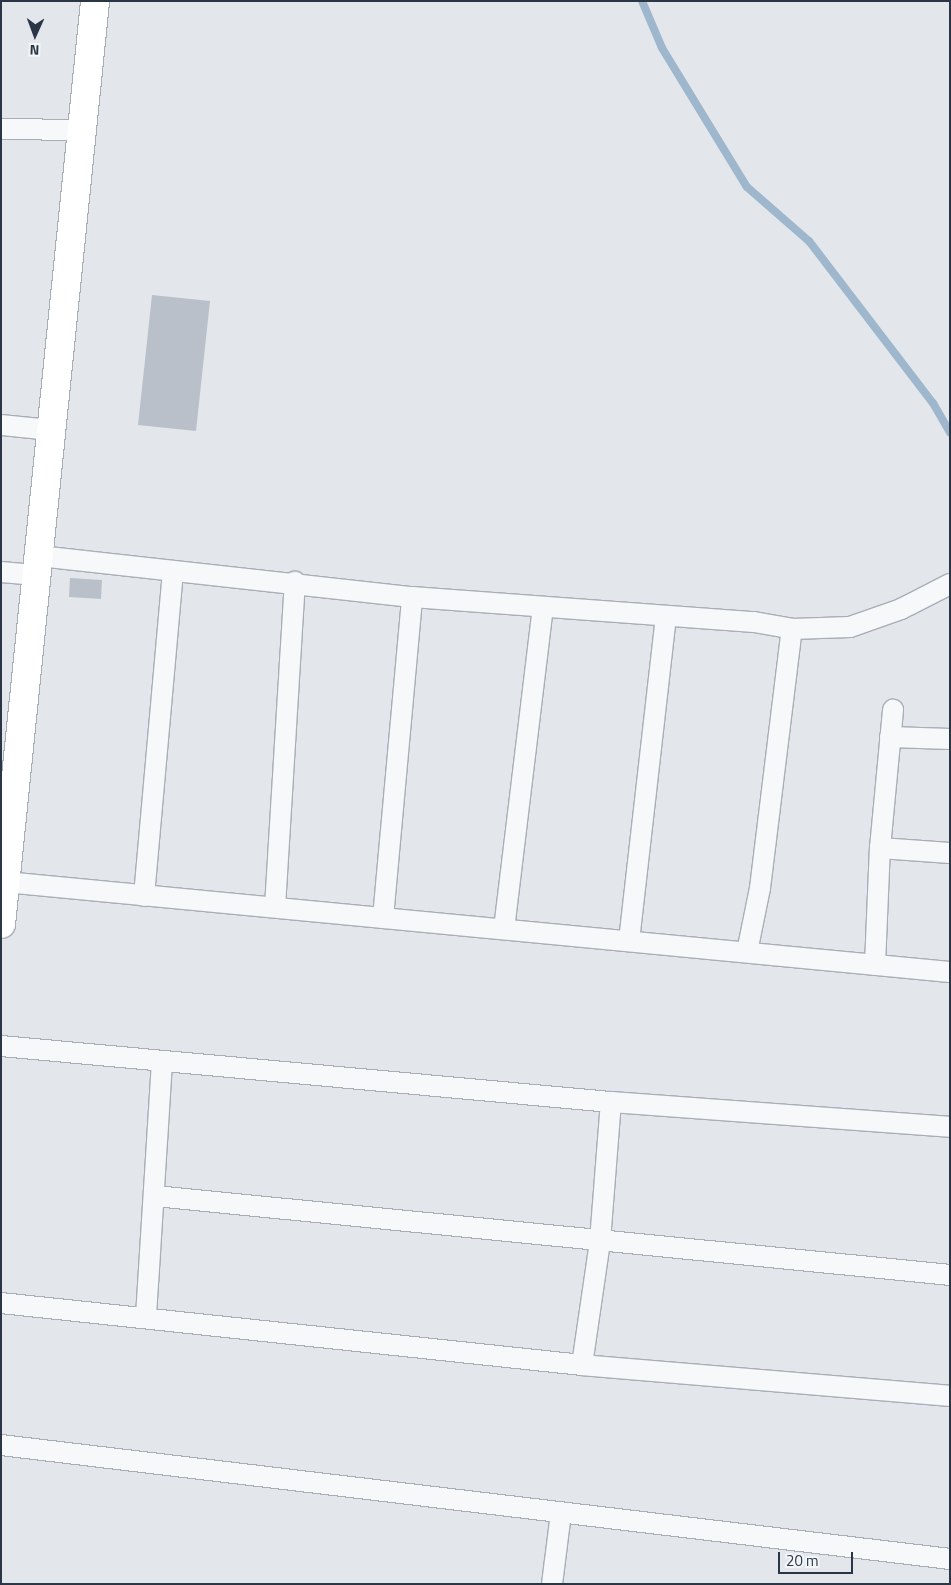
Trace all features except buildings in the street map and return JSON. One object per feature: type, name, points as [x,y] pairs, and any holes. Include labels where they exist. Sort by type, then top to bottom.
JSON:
[{"type":"street","points":[[1,924],[95,1]]},
{"type":"street","points":[[1,128],[82,130]]},
{"type":"street","points":[[1,425],[51,430]]},
{"type":"street","points":[[1,572],[38,566],[173,572],[295,582],[412,597],[666,618],[754,622],[792,629],[850,626],[901,609],[950,584]]},
{"type":"street","points":[[144,896],[173,572]]},
{"type":"street","points":[[275,907],[295,582]]},
{"type":"street","points":[[383,918],[412,597]]},
{"type":"street","points":[[504,929],[544,607]]},
{"type":"street","points":[[629,941],[666,618]]},
{"type":"street","points":[[747,952],[760,888],[792,629]]},
{"type":"street","points":[[875,965],[880,848],[892,710]]},
{"type":"street","points":[[890,737],[950,739]]},
{"type":"street","points":[[880,848],[950,853]]},
{"type":"street","points":[[6,882],[950,972]]},
{"type":"street","points":[[1,1046],[162,1063],[611,1102],[950,1127]]},
{"type":"street","points":[[146,1316],[162,1063]]},
{"type":"street","points":[[582,1364],[600,1241],[611,1102]]},
{"type":"street","points":[[155,1196],[950,1275]]},
{"type":"street","points":[[1,1303],[146,1316],[582,1364],[950,1396]]},
{"type":"street","points":[[1,1445],[950,1560]]},
{"type":"street","points":[[552,1584],[561,1513]]},
{"type":"waterway","points":[[642,1],[662,48],[747,187],[809,241],[933,403],[950,432]]}]
